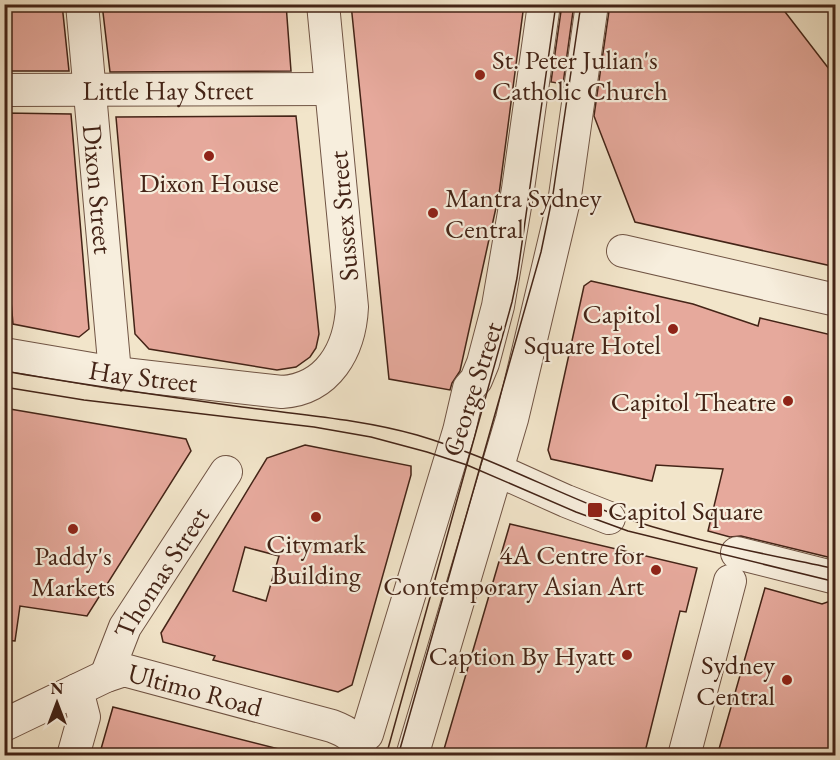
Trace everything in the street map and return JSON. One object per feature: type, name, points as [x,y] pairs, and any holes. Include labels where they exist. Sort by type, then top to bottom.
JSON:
[{"type":"street","name":"Dixon Street","points":[[82,4],[115,373]]},
{"type":"street","name":"Sussex Street","points":[[282,392],[306,388],[328,370],[346,344],[350,327],[350,291],[323,4]]},
{"type":"street","name":"George Street","points":[[359,747],[367,734],[470,388],[476,381],[491,334],[508,250],[544,4]]},
{"type":"street","name":"George Street","points":[[412,756],[512,419],[565,196],[592,4]]},
{"type":"street","name":"Little Hay Street","points":[[4,90],[332,89]]},
{"type":"street","points":[[623,251],[836,300]]},
{"type":"street","name":"Hay Street","points":[[4,354],[115,373],[282,392]]},
{"type":"street","points":[[496,470],[609,518]]},
{"type":"street","name":"Thomas Street","points":[[106,676],[125,627],[226,472]]},
{"type":"street","points":[[684,756],[733,567],[836,578]]},
{"type":"street","name":"Ultimo Road","points":[[4,725],[106,676],[124,670],[332,726],[348,732],[359,747]]},
{"type":"street","points":[[73,756],[84,717],[77,690]]},
{"type":"building","points":[[4,4],[62,4],[69,71],[4,71]]},
{"type":"building","points":[[102,4],[286,4],[291,71],[110,72]]},
{"type":"building","points":[[351,4],[524,4],[499,194],[460,371],[450,390],[389,379]]},
{"type":"building","points":[[562,4],[574,4],[563,84],[551,82]]},
{"type":"building","points":[[610,4],[779,4],[836,78],[836,267],[635,222],[594,116]]},
{"type":"building","points":[[4,113],[71,114],[89,329],[79,337],[13,324],[4,220]]},
{"type":"building","points":[[296,116],[319,334],[316,348],[310,357],[296,367],[277,370],[149,349],[135,334],[116,117]]},
{"type":"building","points":[[591,281],[693,304],[758,326],[760,318],[836,336],[836,559],[741,536],[730,537],[708,531],[723,469],[656,465],[652,481],[551,459],[548,450],[584,286]]},
{"type":"building","name":"Paddy's Markets","points":[[4,408],[186,439],[191,451],[87,616],[20,606],[15,641],[4,640]]},
{"type":"building","points":[[305,445],[411,466],[411,475],[352,685],[338,692],[213,660],[215,656],[163,642],[161,633],[267,458]],"holes":[[[245,547],[279,556],[266,601],[233,591]]]},
{"type":"building","points":[[510,524],[697,568],[686,612],[680,611],[644,756],[442,756]]},
{"type":"building","name":"Sydney Central","points":[[765,588],[822,604],[836,599],[836,756],[717,756]]},
{"type":"building","points":[[113,707],[279,749],[278,756],[99,756]]},
{"type":"tram line","points":[[386,756],[512,302],[556,4]]},
{"type":"tram line","points":[[398,756],[541,252],[553,194],[581,4]]},
{"type":"tram line","points":[[4,371],[242,407],[353,421],[396,430],[467,452],[611,513],[638,522],[722,545],[836,569]]},
{"type":"tram line","points":[[4,387],[84,400],[314,427],[371,437],[467,465],[576,512],[628,531],[836,582]]},
{"type":"place","name":"St. Peter Julian's Catholic Church","points":[[480,75]]},
{"type":"place","name":"Dixon House","points":[[209,156]]},
{"type":"place","name":"Mantra Sydney Central","points":[[433,213]]},
{"type":"place","name":"Capitol Square Hotel","points":[[673,329]]},
{"type":"place","name":"Capitol Theatre","points":[[788,401]]},
{"type":"place","name":"Capitol Square","points":[[595,510]]},
{"type":"place","name":"Citymark Building","points":[[316,517]]},
{"type":"place","name":"Paddy's Markets","points":[[73,529]]},
{"type":"place","name":"4A Centre for Contemporary Asian Art","points":[[656,570]]},
{"type":"place","name":"Caption By Hyatt","points":[[627,655]]},
{"type":"place","name":"Sydney Central","points":[[787,680]]}]
